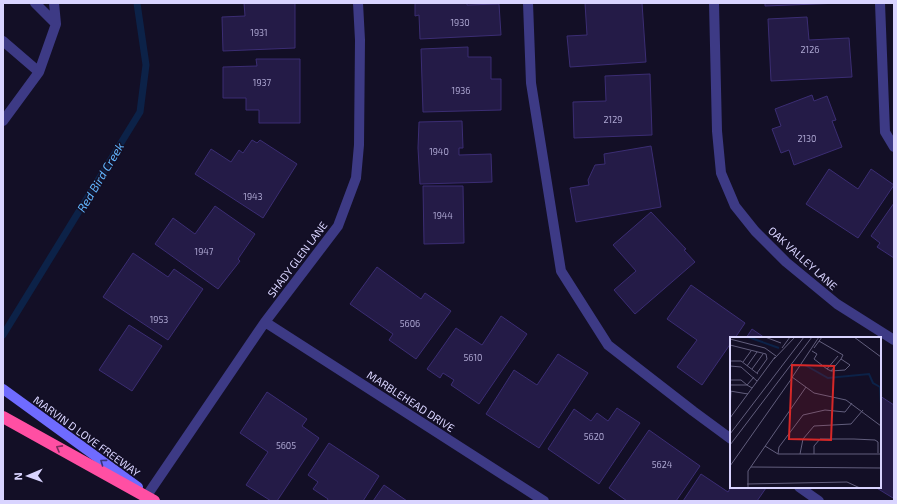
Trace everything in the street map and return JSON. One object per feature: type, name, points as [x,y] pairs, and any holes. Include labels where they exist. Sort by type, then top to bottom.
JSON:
[{"type":"highway","points":[[3,417],[151,498]]},
{"type":"main road","name":"MARVIN D LOVE FREEWAY","points":[[3,389],[151,498],[158,501]]},
{"type":"street","points":[[35,3],[56,24]]},
{"type":"street","points":[[3,122],[39,72],[56,24],[54,3]]},
{"type":"street","name":"SHADY GLEN LANE","points":[[151,498],[265,322],[338,226],[356,178],[359,145],[360,40],[358,3]]},
{"type":"street","points":[[528,3],[531,83],[561,271],[608,345],[693,411],[730,437]]},
{"type":"street","name":"OAK VALLEY LANE","points":[[714,3],[717,131],[721,173],[735,206],[755,231],[786,262],[837,304],[894,340]]},
{"type":"street","points":[[880,3],[885,132],[894,147]]},
{"type":"street","points":[[3,41],[39,72]]},
{"type":"street","name":"MARBLEHEAD DRIVE","points":[[265,322],[544,501]]},
{"type":"street","points":[[800,488],[819,501]]},
{"type":"building","points":[[244,3],[295,3],[295,48],[223,51],[222,17],[245,16]]},
{"type":"building","points":[[415,3],[467,3],[467,5],[499,4],[501,35],[420,39],[419,15],[415,16]]},
{"type":"building","points":[[585,3],[642,3],[646,62],[570,67],[567,36],[587,35]]},
{"type":"building","points":[[765,3],[841,3],[765,6]]},
{"type":"building","points":[[807,17],[809,40],[849,38],[852,77],[771,81],[768,19]]},
{"type":"building","points":[[468,47],[468,57],[491,57],[491,79],[501,79],[501,110],[423,112],[421,49]]},
{"type":"building","points":[[256,59],[300,59],[300,123],[259,123],[259,110],[246,110],[246,98],[223,98],[223,67],[257,66]]},
{"type":"building","points":[[650,74],[652,135],[574,138],[573,102],[606,101],[605,76]]},
{"type":"building","points":[[812,95],[814,101],[827,96],[836,120],[832,121],[842,147],[794,165],[789,150],[781,153],[772,129],[781,126],[775,109]]},
{"type":"building","points":[[462,121],[463,148],[459,148],[459,155],[491,154],[492,182],[420,184],[418,148],[419,122]]},
{"type":"building","points":[[252,140],[257,143],[260,140],[297,164],[263,218],[195,174],[211,149],[231,162],[239,150],[243,153]]},
{"type":"building","points":[[651,146],[661,207],[576,222],[570,188],[589,185],[588,180],[595,165],[605,164],[604,154]]},
{"type":"building","points":[[829,169],[858,189],[871,169],[894,185],[858,238],[806,204]]},
{"type":"building","points":[[423,186],[463,186],[464,243],[424,244]]},
{"type":"building","points":[[894,203],[894,258],[877,247],[880,243],[871,236]]},
{"type":"building","points":[[215,206],[255,234],[238,259],[240,261],[218,289],[155,244],[173,218],[195,234]]},
{"type":"building","points":[[651,212],[686,249],[684,250],[695,262],[635,314],[614,290],[636,271],[613,245]]},
{"type":"building","points":[[133,253],[168,277],[174,269],[203,289],[168,340],[103,297]]},
{"type":"building","points":[[377,267],[421,299],[425,293],[451,311],[416,359],[389,340],[393,334],[350,304]]},
{"type":"building","points":[[691,285],[745,323],[736,337],[730,337],[730,344],[702,385],[677,367],[697,340],[667,319]]},
{"type":"building","points":[[501,316],[527,334],[479,404],[451,385],[454,380],[443,373],[440,378],[427,369],[456,328],[482,345]]},
{"type":"building","points":[[129,325],[162,346],[132,391],[99,370]]},
{"type":"building","points":[[752,329],[764,337],[747,337]]},
{"type":"building","points":[[558,354],[588,373],[539,448],[486,414],[514,370],[537,385]]},
{"type":"building","points":[[267,392],[307,419],[302,426],[319,438],[277,501],[271,501],[246,485],[268,452],[240,433]]},
{"type":"building","points":[[881,397],[894,405],[893,498],[877,488],[881,488]]},
{"type":"building","points":[[617,408],[640,423],[599,484],[548,449],[574,409],[591,421],[597,413],[608,421]]},
{"type":"building","points":[[649,430],[700,466],[676,501],[627,501],[609,488]]},
{"type":"building","points":[[329,443],[379,476],[363,501],[327,501],[328,499],[313,489],[318,482],[308,475]]},
{"type":"building","points":[[701,474],[728,492],[730,488],[766,488],[757,501],[683,501]]},
{"type":"building","points":[[384,485],[407,501],[373,501]]},
{"type":"waterway","name":"Red Bird Creek","points":[[3,335],[140,112],[146,65],[137,3]]}]
